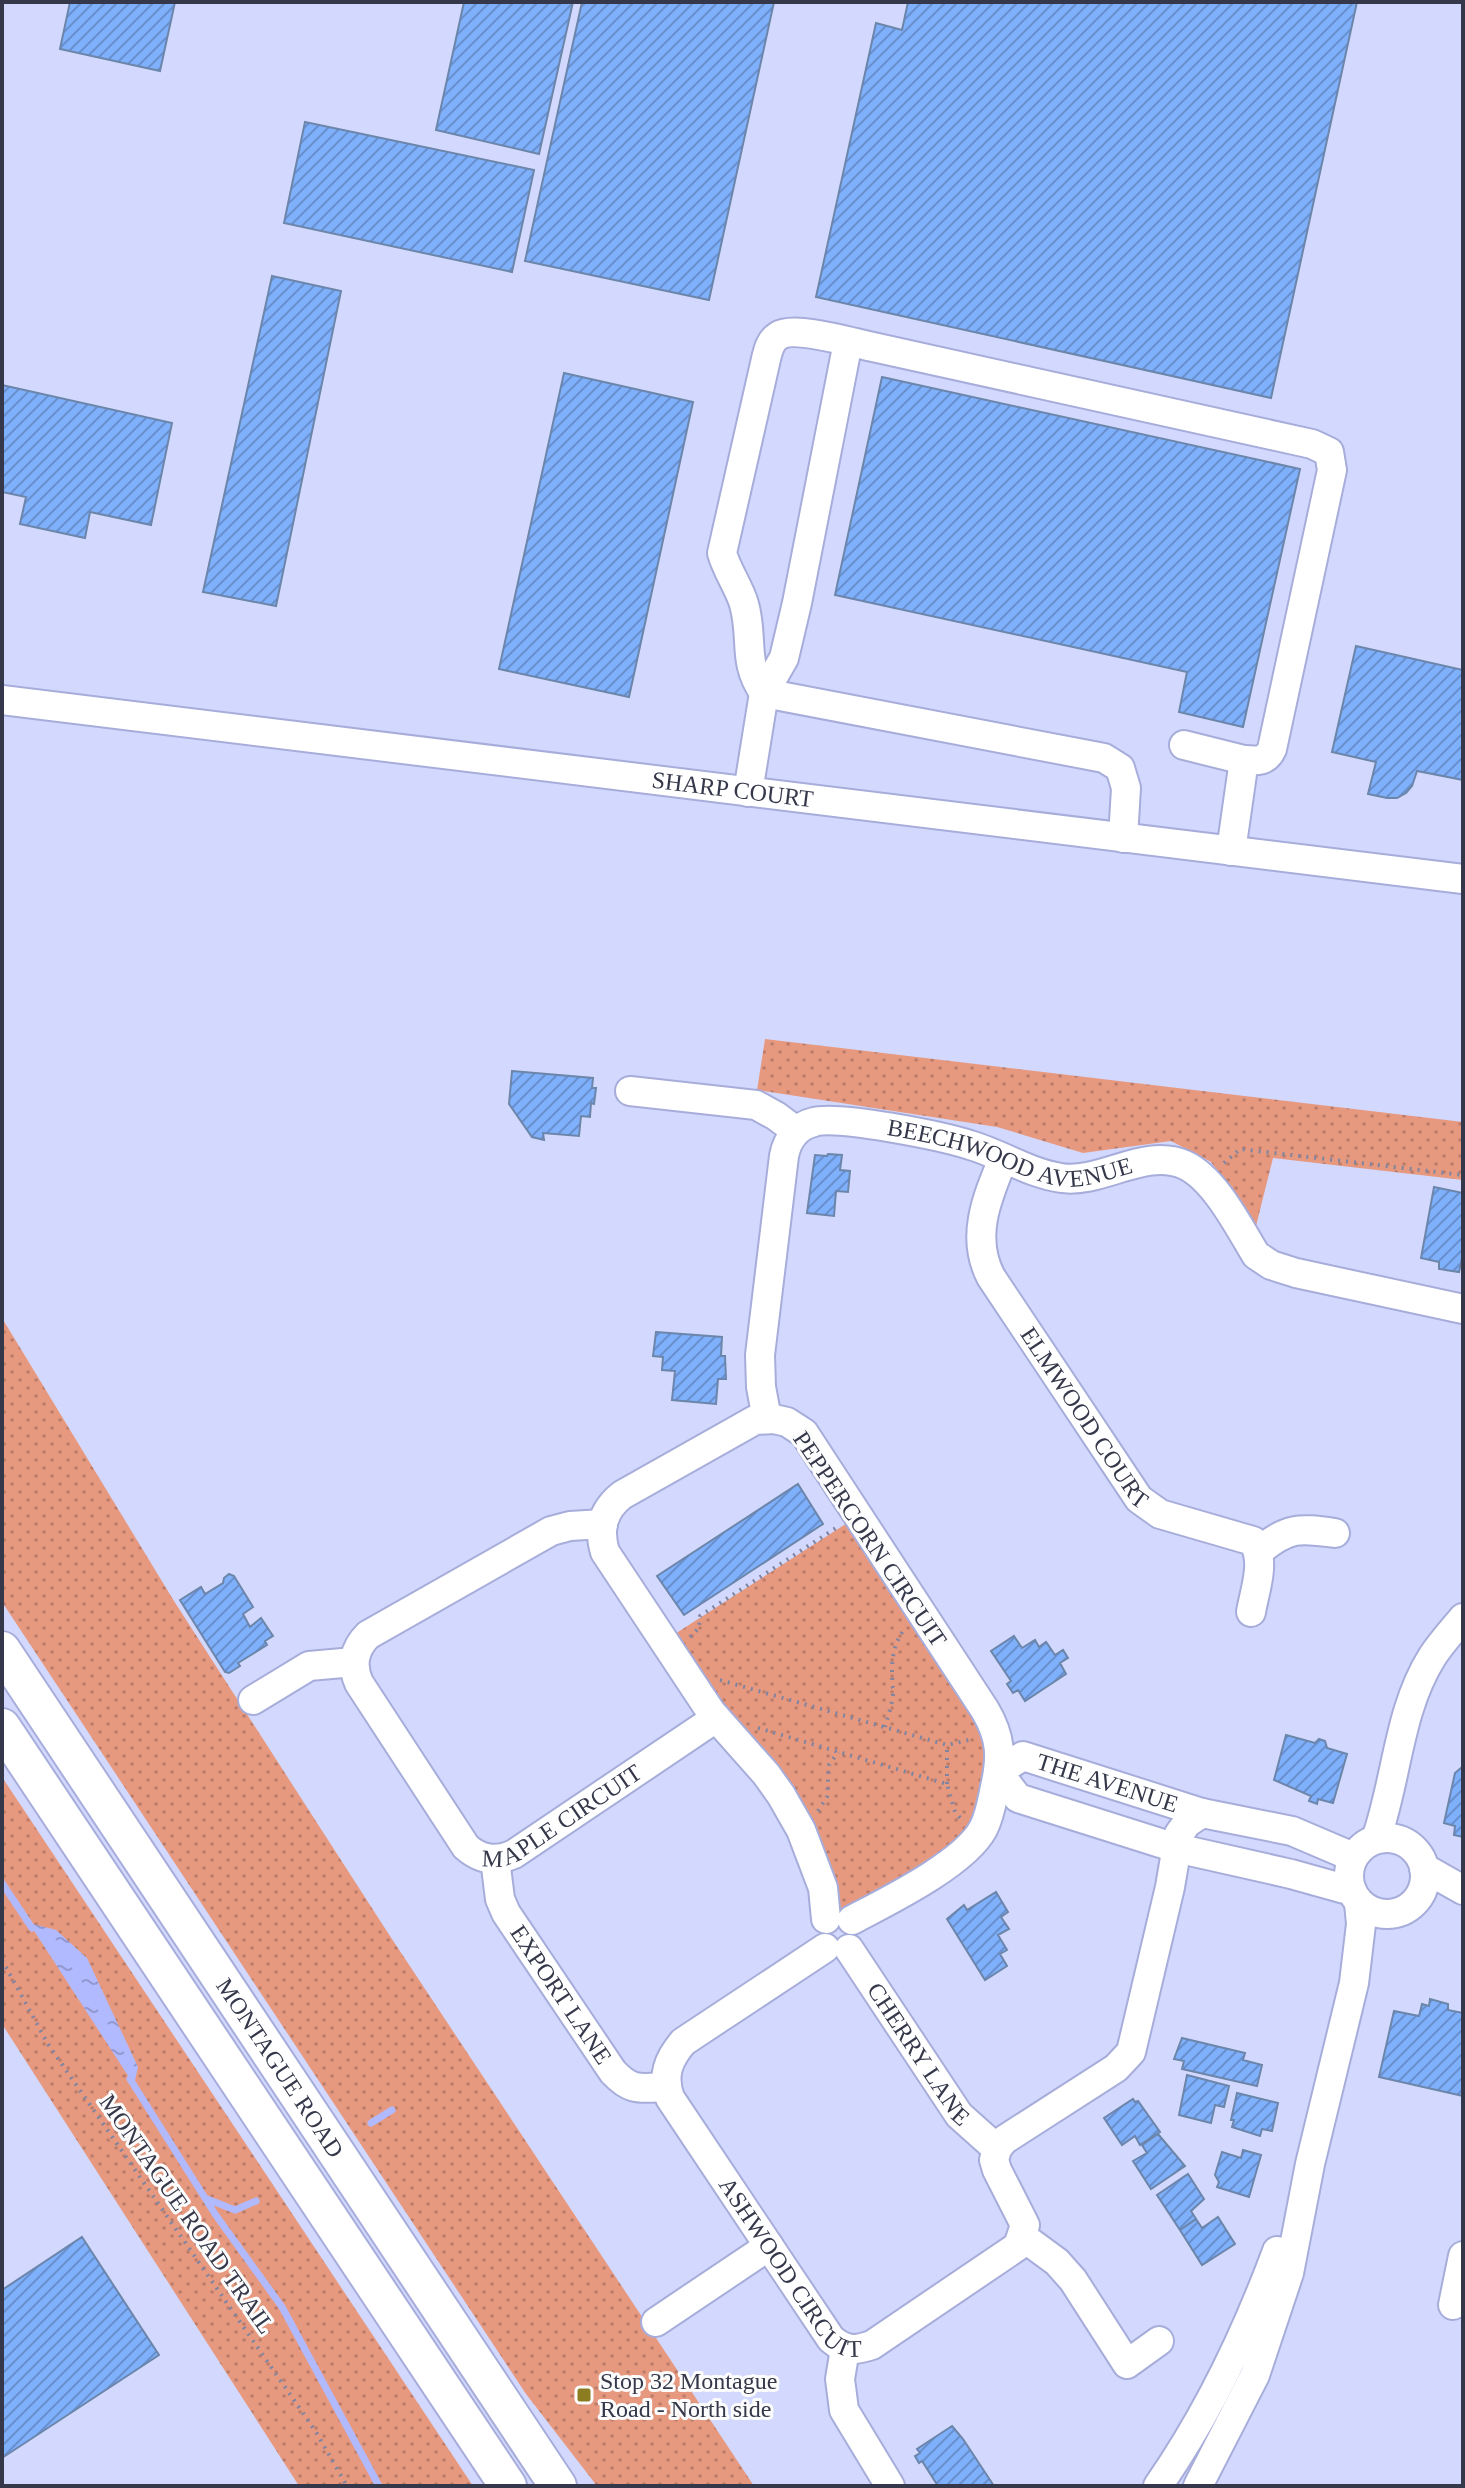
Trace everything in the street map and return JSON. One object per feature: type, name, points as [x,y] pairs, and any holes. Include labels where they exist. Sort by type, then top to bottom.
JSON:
[{"type":"main road","name":"MONTAGUE ROAD","points":[[2,1650],[558,2486]]},
{"type":"main road","name":"MONTAGUE ROAD","points":[[2,1727],[508,2486]]},
{"type":"street","points":[[1123,838],[1126,788],[1120,768],[1104,758],[764,693],[753,678],[748,662],[750,638],[744,602],[722,553],[769,347],[778,336],[790,332],[848,342],[1312,444],[1329,452],[1332,470],[1272,749],[1268,757],[1261,761],[1244,760],[1184,745]]},
{"type":"street","points":[[748,792],[764,693],[784,658],[794,617],[848,342]]},
{"type":"street","name":"SHARP COURT","points":[[2,700],[1463,879]]},
{"type":"street","points":[[1231,851],[1244,760]]},
{"type":"street","points":[[630,1091],[756,1105],[796,1131],[786,1146],[784,1156],[760,1355],[761,1387],[767,1419]]},
{"type":"street","name":"BEECHWOOD AVENUE","points":[[796,1131],[823,1120],[885,1127],[970,1145],[1027,1169],[1062,1178],[1084,1178],[1146,1162],[1179,1163],[1194,1170],[1210,1185],[1256,1255],[1265,1263],[1296,1273],[1463,1309]]},
{"type":"street","name":"ELMWOOD COURT","points":[[1003,1159],[987,1198],[980,1242],[983,1260],[991,1277],[1139,1499],[1160,1514],[1245,1537],[1253,1541],[1259,1551]]},
{"type":"street","name":"PEPPERCORN CIRCUIT","points":[[603,1524],[609,1508],[622,1495],[743,1426],[767,1419],[787,1422],[804,1433],[995,1728],[1000,1753],[998,1772],[987,1822],[979,1835],[960,1856],[839,1920]]},
{"type":"street","points":[[253,1700],[309,1666],[354,1662],[357,1650],[368,1635],[551,1531],[570,1526],[603,1524],[605,1552],[716,1718],[766,1774],[792,1814],[839,1920],[819,1933],[837,1948],[683,2042],[671,2056],[666,2071],[666,2087]]},
{"type":"street","points":[[1251,1612],[1260,1562],[1259,1551],[1279,1535],[1292,1530],[1304,1528],[1335,1533]]},
{"type":"street","points":[[1376,1839],[1407,1715],[1432,1658],[1463,1618]]},
{"type":"street","name":"MAPLE CIRCUIT","points":[[354,1662],[359,1683],[466,1847],[480,1857],[495,1859],[514,1854],[716,1718]]},
{"type":"street","name":"THE AVENUE","points":[[1353,1857],[1292,1831],[1202,1813],[1023,1756],[998,1772],[1018,1798],[1176,1848],[1291,1874],[1356,1897]]},
{"type":"street","points":[[1354,1983],[1373,1948],[1424,1883],[1396,1767]]},
{"type":"street","points":[[1159,2341],[1127,2364],[1073,2280],[1057,2262],[1023,2237],[1025,2225],[1021,2214],[994,2160],[1004,2140],[1116,2068],[1131,2052],[1170,1887],[1179,1834],[1187,1823],[1202,1813]]},
{"type":"street","points":[[1198,2486],[1255,2375],[1289,2273],[1337,2042],[1354,1983],[1361,1924],[1349,1870],[1353,1857],[1376,1839],[1392,1838],[1463,1893]]},
{"type":"street","name":"EXPORT LANE","points":[[495,1859],[500,1899],[506,1913],[613,2072],[634,2089],[666,2087]]},
{"type":"street","points":[[1356,1897],[1375,1913],[1387,1915],[1409,1905],[1463,1893]]},
{"type":"street","name":"CHERRY LANE","points":[[837,1948],[959,2115],[997,2149]]},
{"type":"street","name":"ASHWOOD CIRCUIT","points":[[666,2087],[670,2098],[831,2339],[845,2349],[872,2345],[1009,2253],[1023,2237]]},
{"type":"street","points":[[1158,2486],[1178,2458],[1253,2315],[1310,2164]]},
{"type":"street","points":[[656,2322],[769,2246]]},
{"type":"street","points":[[1453,2305],[1463,2256]]},
{"type":"street","points":[[845,2349],[840,2379],[844,2410],[890,2486]]},
{"type":"path","points":[[1217,1170],[1240,1149],[1463,1175]]},
{"type":"path","points":[[655,1628],[670,1632],[684,1643],[699,1628],[700,1616],[836,1529],[840,1519]]},
{"type":"path","points":[[885,1727],[893,1689],[890,1676],[897,1641],[905,1628],[924,1616]]},
{"type":"path","points":[[709,1677],[947,1745],[974,1739],[995,1728]]},
{"type":"path","points":[[749,1725],[947,1784]]},
{"type":"path","points":[[947,1745],[947,1784],[955,1812],[979,1835]]},
{"type":"path","points":[[815,1813],[822,1808],[827,1797],[826,1774],[838,1752]]},
{"type":"path","name":"MONTAGUE ROAD TRAIL","points":[[2,1960],[48,2044],[316,2432],[347,2486]]},
{"type":"shaded area","points":[[765,1039],[1463,1122],[1463,1180],[1273,1158],[1256,1226],[1211,1162],[1171,1141],[1083,1153],[997,1127],[757,1090]]},
{"type":"shaded area","points":[[2,1318],[174,1601],[388,1933],[754,2486],[597,2486],[526,2394],[2,1602]]},
{"type":"shaded area","points":[[858,1516],[995,1728],[976,1840],[840,1914],[815,1869],[664,1641]]},
{"type":"shaded area","points":[[2,1777],[473,2486],[299,2486],[2,2024]]},
{"type":"water","points":[[29,1923],[56,1930],[87,1958],[138,2067],[134,2085]]},
{"type":"building","points":[[70,2],[175,2],[160,71],[60,49]]},
{"type":"building","points":[[464,2],[573,2],[539,154],[436,130]]},
{"type":"building","points":[[582,2],[774,2],[709,300],[525,261]]},
{"type":"building","points":[[908,2],[1357,2],[1271,398],[816,297],[876,23],[902,30]]},
{"type":"building","points":[[305,122],[534,170],[512,272],[284,223]]},
{"type":"building","points":[[272,276],[341,291],[276,606],[203,592]]},
{"type":"building","points":[[564,373],[693,402],[629,697],[499,669]]},
{"type":"building","points":[[882,377],[1300,469],[1243,727],[1179,712],[1187,672],[835,595]]},
{"type":"building","points":[[2,385],[172,423],[151,525],[90,512],[85,538],[20,524],[26,497],[2,492]]},
{"type":"building","points":[[1356,646],[1463,670],[1463,780],[1417,771],[1412,786],[1397,798],[1368,794],[1376,762],[1332,752]]},
{"type":"building","points":[[512,1071],[593,1078],[592,1088],[596,1088],[594,1104],[591,1103],[590,1117],[581,1116],[579,1136],[543,1133],[544,1140],[532,1137],[509,1104]]},
{"type":"building","points":[[815,1155],[842,1155],[840,1170],[850,1171],[848,1192],[836,1191],[834,1216],[807,1213]]},
{"type":"building","points":[[1434,1187],[1463,1193],[1463,1254],[1459,1272],[1439,1269],[1439,1262],[1421,1258]]},
{"type":"building","points":[[656,1332],[722,1337],[721,1356],[725,1356],[726,1379],[718,1379],[716,1404],[672,1400],[675,1371],[662,1370],[663,1357],[653,1356]]},
{"type":"building","points":[[798,1484],[823,1524],[684,1615],[657,1576]]},
{"type":"building","points":[[229,1574],[234,1576],[253,1607],[243,1614],[250,1627],[261,1618],[273,1636],[265,1641],[267,1645],[238,1663],[240,1666],[229,1673],[225,1672],[180,1600],[201,1587],[205,1594],[223,1583]]},
{"type":"building","points":[[1014,1636],[1022,1648],[1035,1640],[1039,1647],[1046,1642],[1055,1655],[1063,1650],[1068,1658],[1060,1663],[1066,1674],[1025,1701],[1018,1690],[1013,1693],[1007,1684],[1011,1681],[991,1651]]},
{"type":"building","points":[[1286,1735],[1315,1743],[1319,1739],[1325,1741],[1327,1748],[1347,1754],[1333,1803],[1318,1799],[1317,1804],[1309,1801],[1311,1796],[1274,1780]]},
{"type":"building","points":[[1461,1768],[1463,1837],[1454,1835],[1455,1826],[1444,1823],[1455,1773]]},
{"type":"building","points":[[996,1892],[1008,1912],[1001,1917],[1009,1929],[998,1935],[1007,1950],[1000,1954],[1007,1966],[985,1980],[947,1919],[964,1905],[967,1910]]},
{"type":"building","points":[[1430,1999],[1448,2004],[1448,2010],[1463,2013],[1463,2096],[1379,2077],[1394,2011],[1419,2016],[1422,2004],[1429,2006]]},
{"type":"building","points":[[1182,2038],[1245,2053],[1243,2060],[1262,2065],[1257,2086],[1182,2069],[1184,2061],[1174,2059]]},
{"type":"building","points":[[1187,2075],[1229,2086],[1224,2107],[1215,2105],[1211,2123],[1179,2115]]},
{"type":"building","points":[[1237,2093],[1278,2103],[1272,2131],[1262,2129],[1260,2136],[1232,2127]]},
{"type":"building","points":[[1133,2099],[1138,2101],[1160,2132],[1140,2145],[1135,2136],[1122,2145],[1104,2118]]},
{"type":"building","points":[[1158,2134],[1185,2166],[1151,2189],[1133,2161],[1147,2153],[1142,2145]]},
{"type":"building","points":[[1243,2150],[1261,2155],[1249,2197],[1217,2187],[1219,2182],[1215,2175],[1222,2152],[1241,2158]]},
{"type":"building","points":[[1188,2174],[1204,2199],[1191,2211],[1196,2219],[1180,2230],[1157,2195]]},
{"type":"building","points":[[1218,2217],[1235,2244],[1202,2265],[1180,2230],[1196,2219],[1202,2228]]},
{"type":"building","points":[[82,2237],[159,2355],[2,2458],[2,2290]]},
{"type":"building","points":[[952,2426],[994,2486],[938,2486],[922,2461],[919,2463],[915,2456],[920,2453],[917,2449]]},
{"type":"waterway","points":[[2,1883],[32,1928]]},
{"type":"waterway","points":[[130,2079],[215,2214],[282,2307],[379,2486]]},
{"type":"waterway","points":[[371,2123],[392,2110]]},
{"type":"waterway","points":[[207,2199],[235,2210],[256,2201]]},
{"type":"place","name":"Stop 32 Montague Road - North side","points":[[584,2395]]}]
